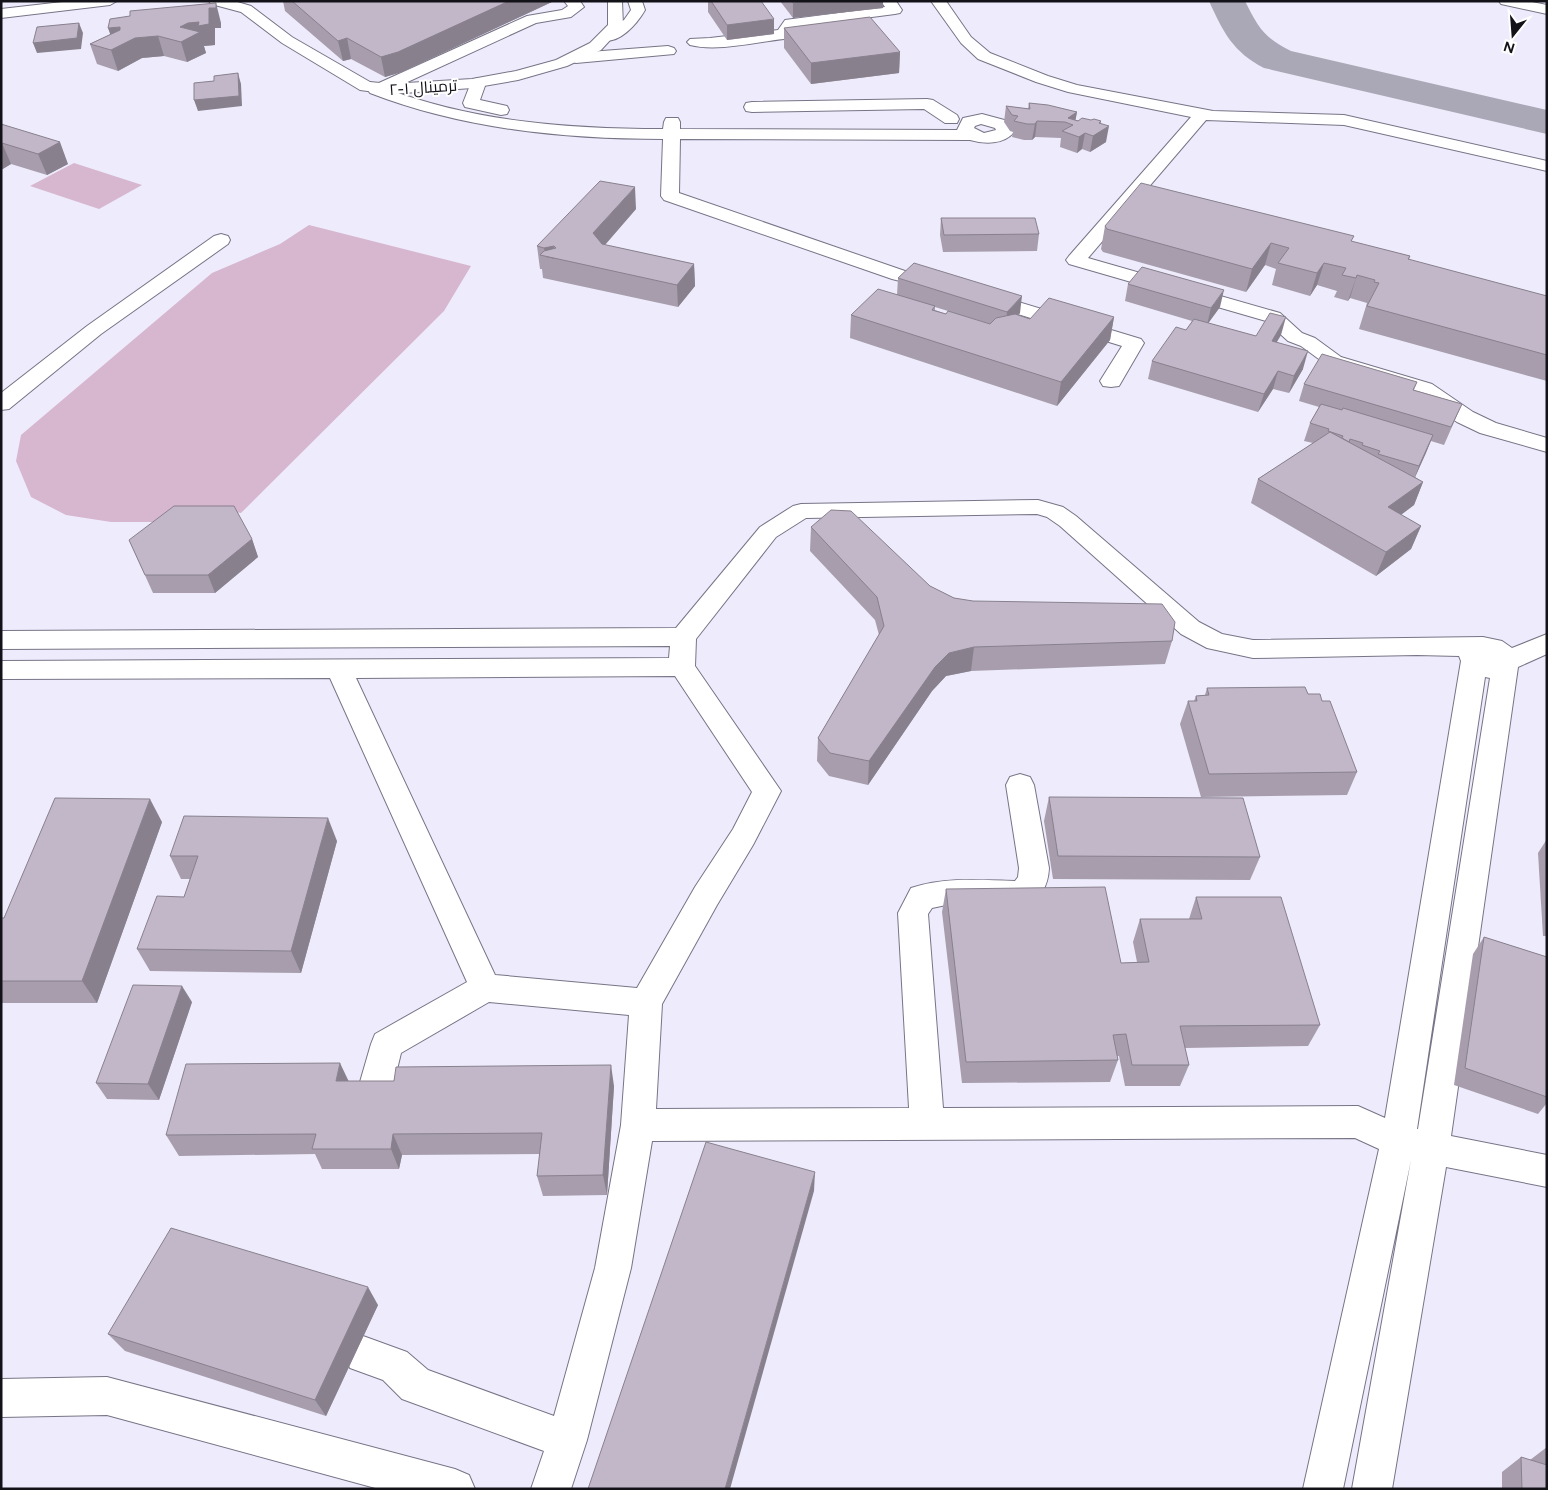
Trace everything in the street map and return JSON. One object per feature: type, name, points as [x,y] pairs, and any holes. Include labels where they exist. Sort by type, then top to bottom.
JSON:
[{"type":"main road","points":[[1,14],[24,6],[49,1]]},
{"type":"main road","points":[[1,6],[110,1]]},
{"type":"main road","name":"ترمینال ۱-۲","points":[[216,1],[246,9],[287,40],[366,88],[376,90],[425,89],[478,83],[530,72],[576,58],[606,37],[617,19],[615,1]]},
{"type":"main road","points":[[376,90],[532,19],[574,11],[577,7],[571,1]]},
{"type":"main road","points":[[630,23],[638,10],[635,1]]},
{"type":"main road","points":[[696,42],[710,43],[776,36],[784,34],[790,23],[895,10],[888,1]]},
{"type":"main road","points":[[938,1],[966,40],[984,56],[1074,89],[1228,118],[1344,120],[1547,166]]},
{"type":"main road","points":[[1506,1],[1547,10]]},
{"type":"main road","points":[[606,37],[652,9]]},
{"type":"main road","points":[[576,58],[668,51]]},
{"type":"main road","points":[[376,90],[407,103],[477,117],[579,131],[672,129],[951,119],[982,119],[997,122],[1002,125],[1005,132],[988,138],[972,135],[672,129],[568,120],[528,115],[471,103],[478,83]]},
{"type":"main road","points":[[752,107],[927,104],[951,119]]},
{"type":"main road","points":[[1202,114],[1076,260],[1273,316],[1295,337],[1308,342],[1334,361],[1424,389],[1465,417],[1488,428],[1547,445]]},
{"type":"main road","points":[[972,135],[965,129],[965,125],[982,119]]},
{"type":"main road","points":[[672,129],[670,196],[899,275],[960,291],[1134,343],[1110,381]]},
{"type":"main road","points":[[1,404],[94,330],[221,240]]},
{"type":"main road","points":[[551,1489],[567,1440],[613,1268],[638,1125],[646,1002],[706,896],[743,837],[767,791],[682,667],[683,637],[768,532],[801,511],[1038,507],[1055,512],[1068,521],[1190,628],[1216,642],[1253,649],[1417,646],[1488,657],[1547,643]]},
{"type":"main road","points":[[1488,657],[1547,634]]},
{"type":"main road","points":[[1,640],[683,637]]},
{"type":"main road","points":[[1324,1489],[1398,1141],[1488,657]]},
{"type":"main road","points":[[1372,1489],[1432,1148],[1488,657]]},
{"type":"main road","points":[[1,670],[682,667]]},
{"type":"main road","points":[[339,669],[485,988]]},
{"type":"main road","points":[[927,1125],[913,913],[922,897],[951,892],[1022,893],[1033,882],[1034,868],[1020,785]]},
{"type":"main road","points":[[377,1082],[387,1044],[485,988],[646,1002]]},
{"type":"main road","points":[[638,1125],[1358,1122],[1398,1141],[1547,1172]]},
{"type":"main road","points":[[363,1354],[394,1365],[416,1385],[567,1440]]},
{"type":"main road","points":[[1,1398],[107,1396],[455,1489]]},
{"type":"shaded area","points":[[74,163],[142,185],[99,209],[30,186]]},
{"type":"shaded area","points":[[309,225],[471,266],[444,311],[241,513],[215,508],[161,522],[111,522],[66,515],[31,497],[16,461],[21,435],[212,273],[280,244]]},
{"type":"building","points":[[292,1],[509,1],[398,52],[381,57],[347,38],[338,41]]},
{"type":"building","points":[[711,1],[761,1],[774,19],[727,25]]},
{"type":"building","points":[[791,1],[811,1],[793,3]]},
{"type":"building","points":[[216,3],[216,8],[209,8],[209,24],[198,26],[199,22],[188,23],[180,27],[200,32],[181,42],[158,36],[135,38],[111,50],[90,44],[120,30],[120,27],[108,28],[110,19],[130,16],[130,11]]},
{"type":"building","points":[[870,17],[900,52],[811,63],[784,28]]},
{"type":"building","points":[[79,23],[77,38],[33,43],[37,27]]},
{"type":"building","points":[[238,73],[239,96],[194,100],[194,83],[214,81],[214,76]]},
{"type":"building","points":[[1029,103],[1048,105],[1077,112],[1068,118],[1078,121],[1082,118],[1094,119],[1101,121],[1099,123],[1109,126],[1093,136],[1085,133],[1079,137],[1062,131],[1073,125],[1065,122],[1037,121],[1035,124],[1027,124],[1014,121],[1018,116],[1012,115],[1006,106],[1030,109]]},
{"type":"building","points":[[1,124],[60,142],[38,154],[1,143]]},
{"type":"building","points":[[600,181],[635,187],[593,233],[602,244],[694,264],[677,285],[540,255],[544,251],[556,248],[554,246],[544,248],[537,246]]},
{"type":"building","points":[[1141,183],[1354,236],[1351,241],[1410,256],[1408,259],[1547,296],[1547,355],[1367,306],[1379,283],[1374,282],[1375,280],[1357,275],[1356,278],[1342,275],[1346,268],[1324,263],[1317,273],[1278,263],[1289,248],[1271,243],[1252,269],[1107,229],[1105,226]]},
{"type":"building","points":[[941,218],[1035,218],[1039,234],[944,235]]},
{"type":"building","points":[[914,263],[1022,296],[1007,312],[898,278]]},
{"type":"building","points":[[1142,267],[1224,290],[1211,308],[1128,284]]},
{"type":"building","points":[[878,289],[935,306],[932,310],[946,314],[948,311],[990,324],[996,318],[1015,314],[1030,319],[1049,298],[1114,317],[1061,382],[851,315]]},
{"type":"building","points":[[1270,313],[1286,317],[1272,341],[1308,351],[1294,376],[1278,371],[1264,394],[1152,361],[1176,327],[1186,330],[1194,319],[1256,336]]},
{"type":"building","points":[[1322,354],[1417,382],[1413,390],[1462,404],[1451,427],[1304,384]]},
{"type":"building","points":[[1321,404],[1342,410],[1343,408],[1433,435],[1419,466],[1378,454],[1380,451],[1362,445],[1363,443],[1350,439],[1349,442],[1342,438],[1343,436],[1328,431],[1329,429],[1310,423]]},
{"type":"building","points":[[1330,432],[1423,482],[1388,507],[1421,526],[1386,552],[1258,479]]},
{"type":"building","points":[[174,506],[234,506],[252,539],[208,575],[145,575],[129,540]]},
{"type":"building","points":[[831,510],[851,511],[930,586],[954,598],[973,601],[1162,604],[1175,622],[1172,641],[974,647],[949,653],[935,667],[869,761],[830,753],[818,738],[884,626],[877,597],[811,527]]},
{"type":"building","points":[[1305,687],[1308,694],[1320,694],[1322,701],[1330,701],[1357,772],[1209,774],[1188,701],[1197,701],[1196,696],[1209,695],[1207,688]]},
{"type":"building","points":[[1049,797],[1243,798],[1260,857],[1058,856]]},
{"type":"building","points":[[55,798],[150,799],[82,981],[1,981],[1,918],[4,918]]},
{"type":"building","points":[[184,816],[328,818],[291,951],[137,949],[157,896],[184,897],[198,856],[170,856]]},
{"type":"building","points":[[1105,887],[1121,963],[1149,962],[1140,919],[1202,919],[1196,897],[1281,897],[1320,1025],[1180,1026],[1189,1065],[1132,1065],[1126,1034],[1113,1035],[1118,1060],[966,1062],[946,889]]},
{"type":"building","points":[[1484,937],[1547,957],[1547,1097],[1465,1068]]},
{"type":"building","points":[[133,985],[182,986],[148,1084],[96,1083]]},
{"type":"building","points":[[340,1063],[336,1081],[394,1081],[396,1067],[611,1065],[603,1175],[537,1176],[542,1133],[393,1134],[391,1149],[312,1149],[316,1134],[166,1135],[186,1064]]},
{"type":"building","points":[[706,1142],[815,1172],[725,1489],[588,1489]]},
{"type":"building","points":[[171,1228],[368,1287],[315,1400],[108,1334]]},
{"type":"building","points":[[1521,1457],[1547,1465],[1547,1489],[1522,1489]]},
{"type":"taxiway","points":[[1227,1],[1241,30],[1251,43],[1278,60],[1547,122]]}]
